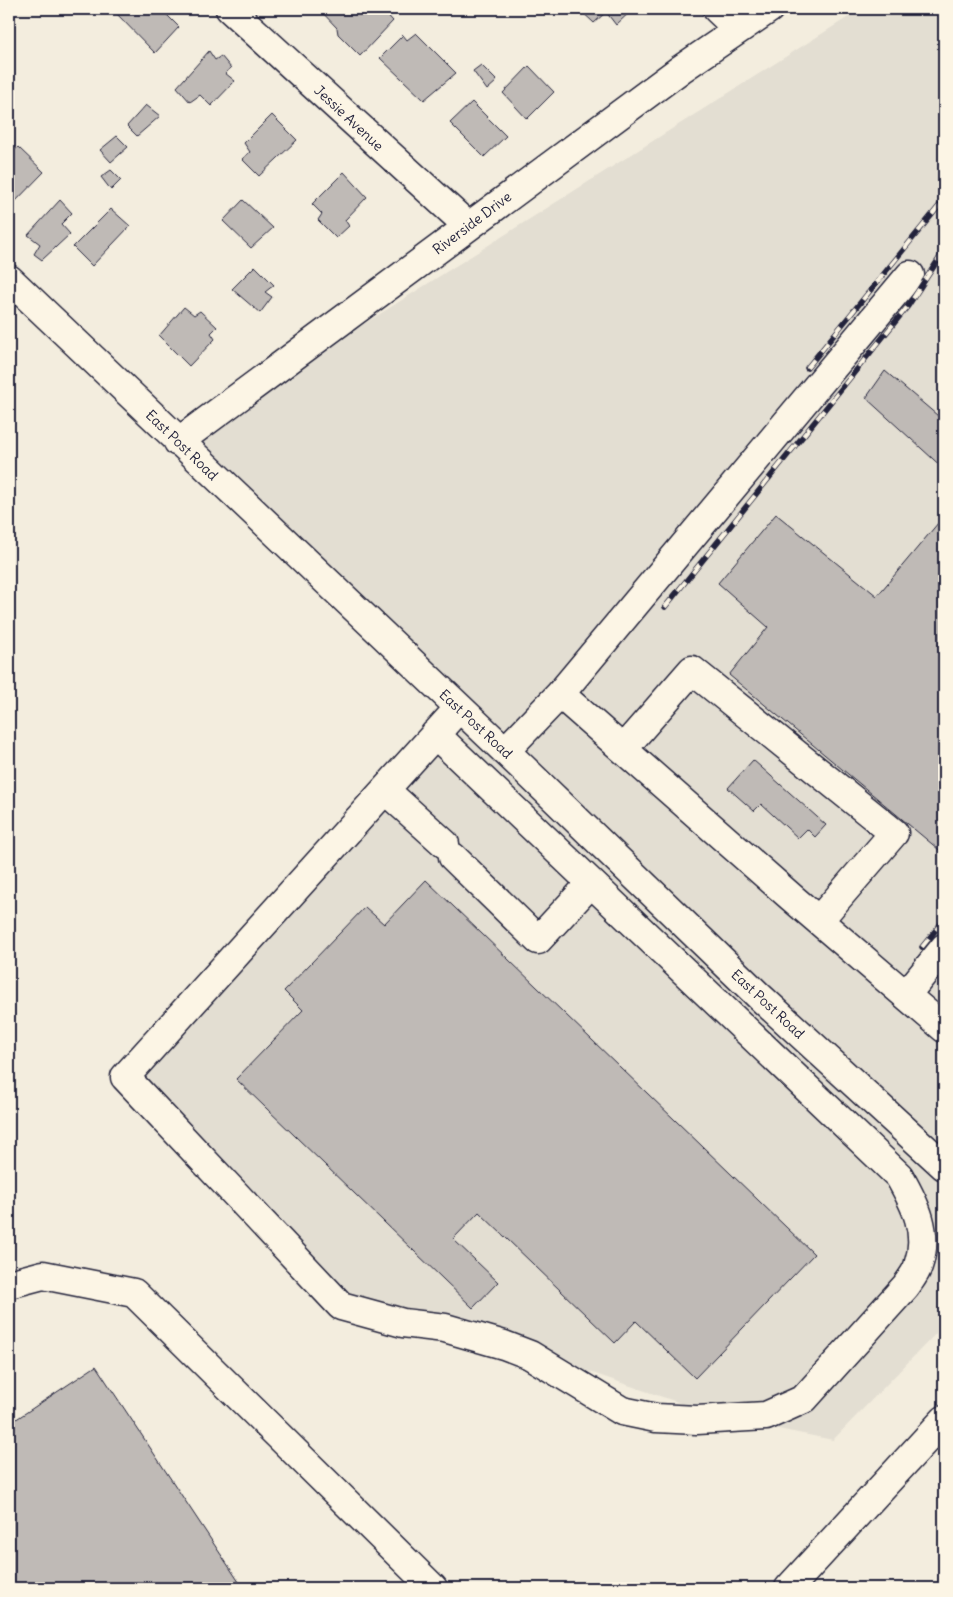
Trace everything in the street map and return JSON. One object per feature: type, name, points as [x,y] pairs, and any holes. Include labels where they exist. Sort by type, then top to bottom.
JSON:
[{"type":"street","name":"Jessie Avenue","points":[[230,9],[468,226]]},
{"type":"street","points":[[717,9],[738,29]]},
{"type":"street","name":"Riverside Drive","points":[[178,442],[468,226],[738,29],[769,9]]},
{"type":"street","points":[[505,751],[560,694],[910,276]]},
{"type":"street","name":"East Post Road","points":[[9,279],[178,442],[505,751],[760,998],[944,1166]]},
{"type":"street","points":[[623,749],[692,670],[894,833],[820,920]]},
{"type":"street","points":[[560,694],[944,1028]]},
{"type":"street","points":[[435,734],[899,1176],[914,1202],[921,1223],[922,1242],[918,1266],[906,1286],[804,1399],[766,1416],[689,1419],[656,1418],[622,1410],[530,1355],[504,1345],[445,1328],[403,1323],[341,1306],[125,1077],[384,790],[435,734],[459,708]]},
{"type":"street","points":[[384,790],[449,850],[538,940],[591,883]]},
{"type":"street","points":[[906,995],[944,948]]},
{"type":"street","points":[[9,1284],[43,1275],[134,1293],[433,1588]]},
{"type":"street","points":[[789,1588],[944,1420]]},
{"type":"shaded area","points":[[861,9],[944,9],[944,1325],[833,1440],[724,1418],[546,1357],[341,1306],[125,1077],[459,708],[178,442]]},
{"type":"building","points":[[114,9],[161,9],[179,27],[155,53]]},
{"type":"building","points":[[319,9],[382,9],[393,21],[360,56],[338,34],[337,28]]},
{"type":"building","points":[[579,9],[633,9],[616,25],[606,12],[594,23]]},
{"type":"building","points":[[416,33],[456,73],[424,100],[380,58],[403,35],[407,40]]},
{"type":"building","points":[[209,51],[215,60],[221,56],[231,68],[225,73],[235,81],[211,106],[200,95],[190,102],[177,87]]},
{"type":"building","points":[[481,65],[497,81],[487,90],[473,71]]},
{"type":"building","points":[[529,66],[554,92],[527,119],[503,93]]},
{"type":"building","points":[[472,102],[506,136],[484,157],[450,123]]},
{"type":"building","points":[[146,105],[160,116],[137,136],[127,126]]},
{"type":"building","points":[[272,115],[297,140],[259,176],[242,159],[250,152],[244,143]]},
{"type":"building","points":[[117,136],[128,147],[111,162],[100,150]]},
{"type":"building","points":[[18,147],[44,172],[10,207],[9,156]]},
{"type":"building","points":[[111,170],[121,180],[111,190],[101,177]]},
{"type":"building","points":[[344,172],[367,197],[345,220],[349,226],[336,238],[318,220],[322,214],[312,204]]},
{"type":"building","points":[[60,200],[72,213],[61,224],[70,234],[42,260],[34,254],[40,244],[28,235]]},
{"type":"building","points":[[243,200],[273,228],[251,248],[223,221]]},
{"type":"building","points":[[111,209],[130,226],[92,266],[73,247]]},
{"type":"building","points":[[255,266],[274,285],[265,292],[272,297],[260,313],[232,289]]},
{"type":"building","points":[[184,307],[194,315],[200,311],[217,327],[211,333],[215,339],[189,366],[159,336]]},
{"type":"building","points":[[885,371],[944,421],[944,469],[866,398]]},
{"type":"building","points":[[776,514],[877,596],[944,516],[944,854],[729,675],[768,627],[718,583]]},
{"type":"building","points":[[753,760],[826,825],[815,837],[807,829],[798,838],[761,804],[754,811],[728,788]]},
{"type":"building","points":[[426,880],[814,1254],[695,1378],[636,1321],[615,1343],[479,1212],[453,1239],[498,1282],[473,1308],[236,1079],[303,1010],[284,991],[365,907],[384,924]]},
{"type":"building","points":[[96,1366],[243,1588],[9,1588],[9,1424]]},
{"type":"railway","points":[[807,368],[944,200]]},
{"type":"railway","points":[[665,607],[908,306],[944,251]]},
{"type":"railway","points":[[922,947],[944,920]]}]
